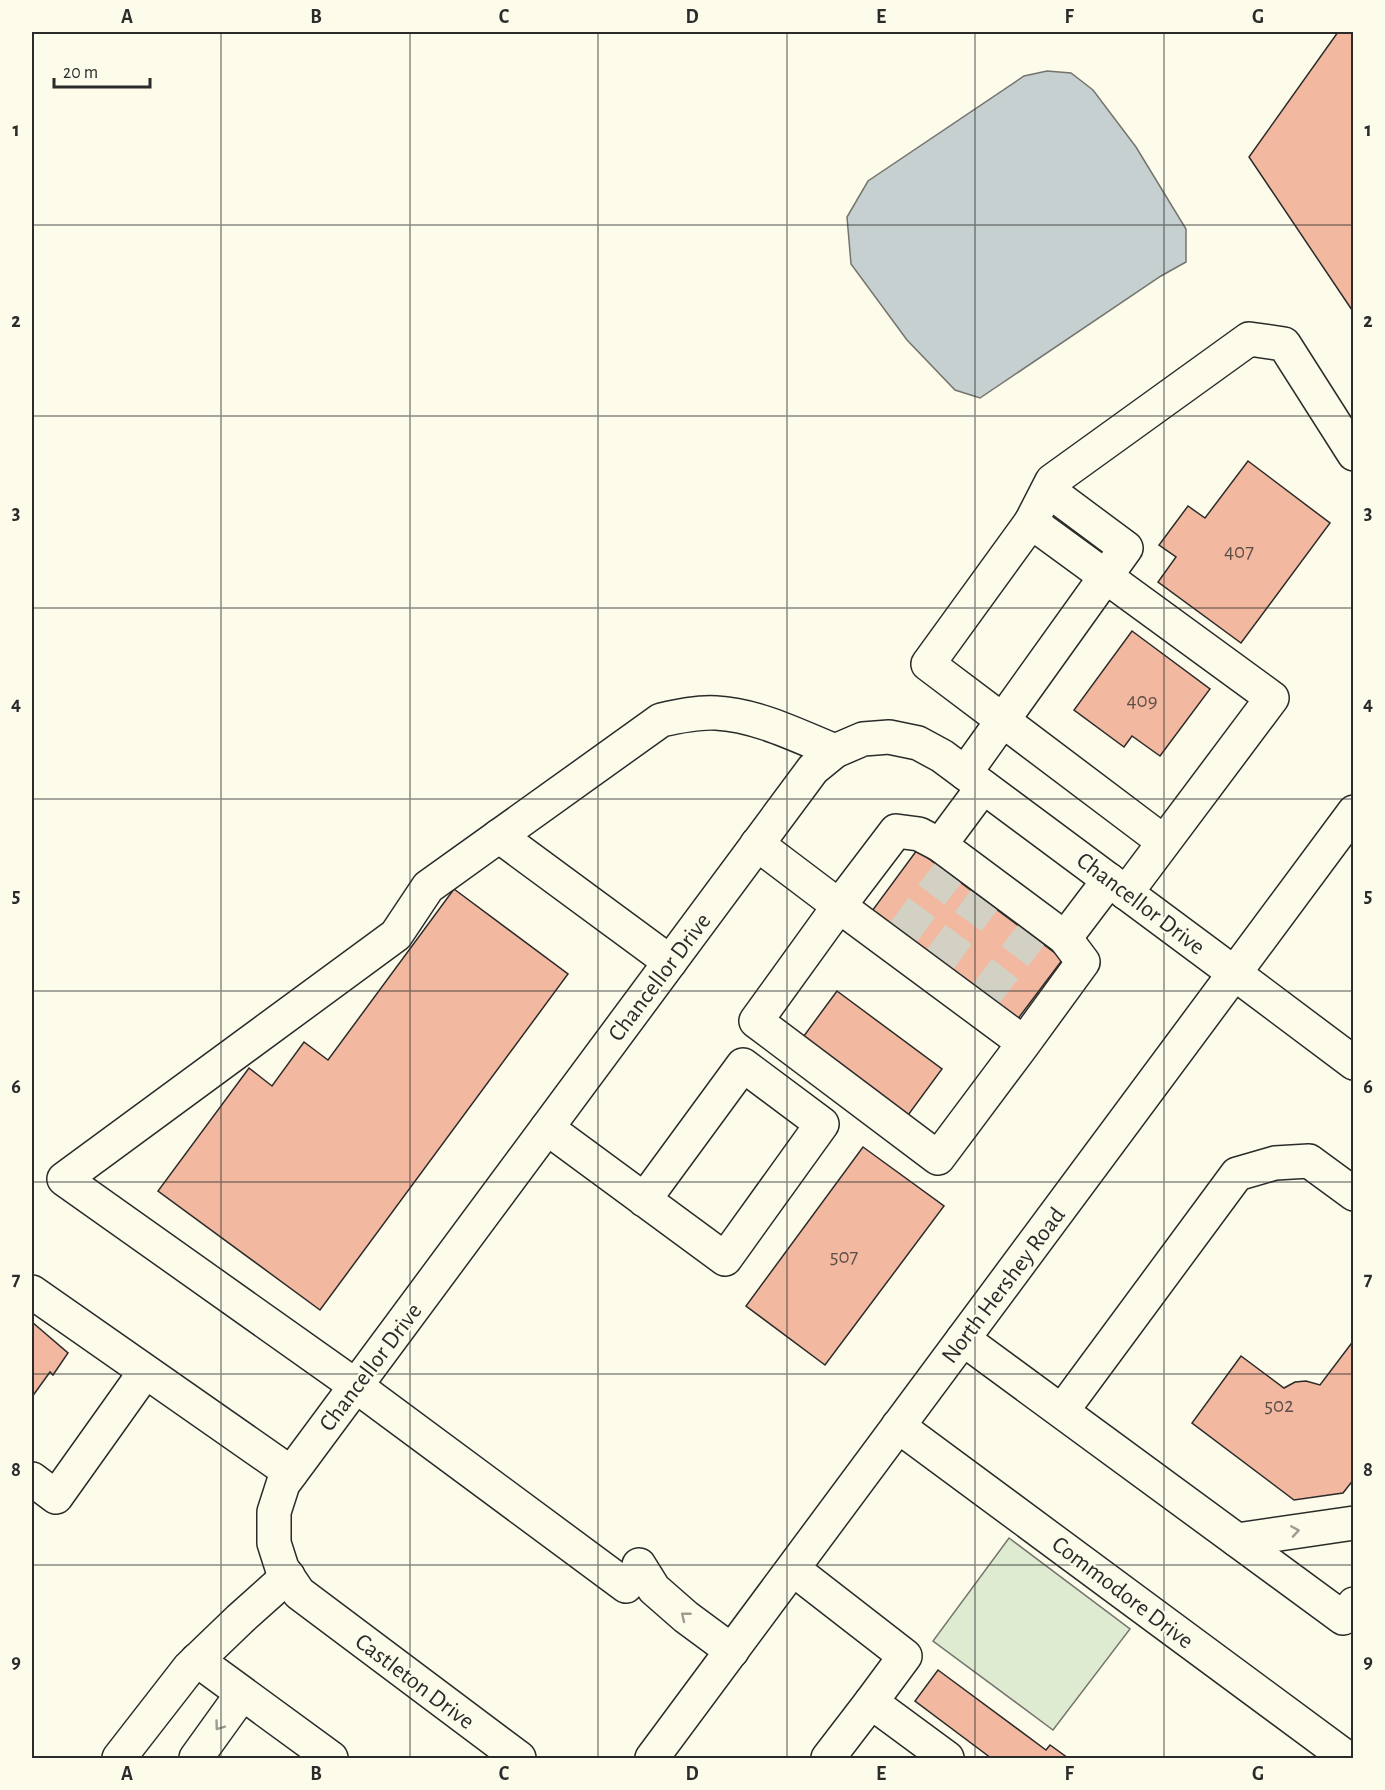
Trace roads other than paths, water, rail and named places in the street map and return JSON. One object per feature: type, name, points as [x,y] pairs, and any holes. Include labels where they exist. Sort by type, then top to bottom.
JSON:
[{"type":"street","points":[[1164,843],[928,664],[1031,522],[1052,480],[1249,339],[1284,344],[1353,454]]},
{"type":"street","points":[[949,859],[974,780],[1003,720],[1126,548],[1048,490]]},
{"type":"street","points":[[1031,522],[1272,698],[1164,843],[1117,886],[1046,931]]},
{"type":"street","points":[[732,1651],[686,1617],[654,1589],[356,1386],[64,1179],[396,935],[428,887],[661,720],[716,713],[745,717],[835,750]]},
{"type":"street","name":"Chancellor Drive","points":[[312,1604],[299,1593],[282,1568],[274,1544],[274,1512],[283,1484],[813,769],[835,750],[863,739],[889,737],[918,743],[942,756],[1353,1063]]},
{"type":"street","name":"North Hershey Road","points":[[652,1758],[1353,812]]},
{"type":"street","points":[[896,831],[920,834],[949,859],[989,893],[1046,931],[1083,962],[938,1158],[756,1021],[896,831]]},
{"type":"street","points":[[499,836],[670,962]]},
{"type":"street","points":[[757,844],[839,906],[898,940],[980,1001],[1024,1043]]},
{"type":"street","points":[[547,1128],[644,1200],[725,1259],[822,1124],[743,1065],[644,1200]]},
{"type":"street","points":[[1062,1411],[1238,1174],[1275,1163],[1309,1161],[1353,1194]]},
{"type":"street","points":[[32,1292],[291,1473]]},
{"type":"street","points":[[963,1339],[1343,1618],[1353,1604]]},
{"type":"street","points":[[44,1488],[145,1372]]},
{"type":"street","name":"Commodore Drive","points":[[898,1426],[1347,1758]]},
{"type":"street","points":[[1237,1540],[1353,1522]]},
{"type":"street","points":[[792,1569],[904,1656],[828,1758]]},
{"type":"street","points":[[119,1758],[189,1668],[288,1576]]},
{"type":"street","name":"Castleton Drive","points":[[312,1604],[502,1753]]},
{"type":"street","points":[[197,1660],[331,1758]]},
{"type":"street","points":[[196,1758],[242,1694]]},
{"type":"street","points":[[871,1702],[947,1758]]},
{"type":"tunnel","points":[[902,934],[948,873]]},
{"type":"tunnel","points":[[939,961],[984,900]]},
{"type":"tunnel","points":[[985,995],[1031,935]]}]
